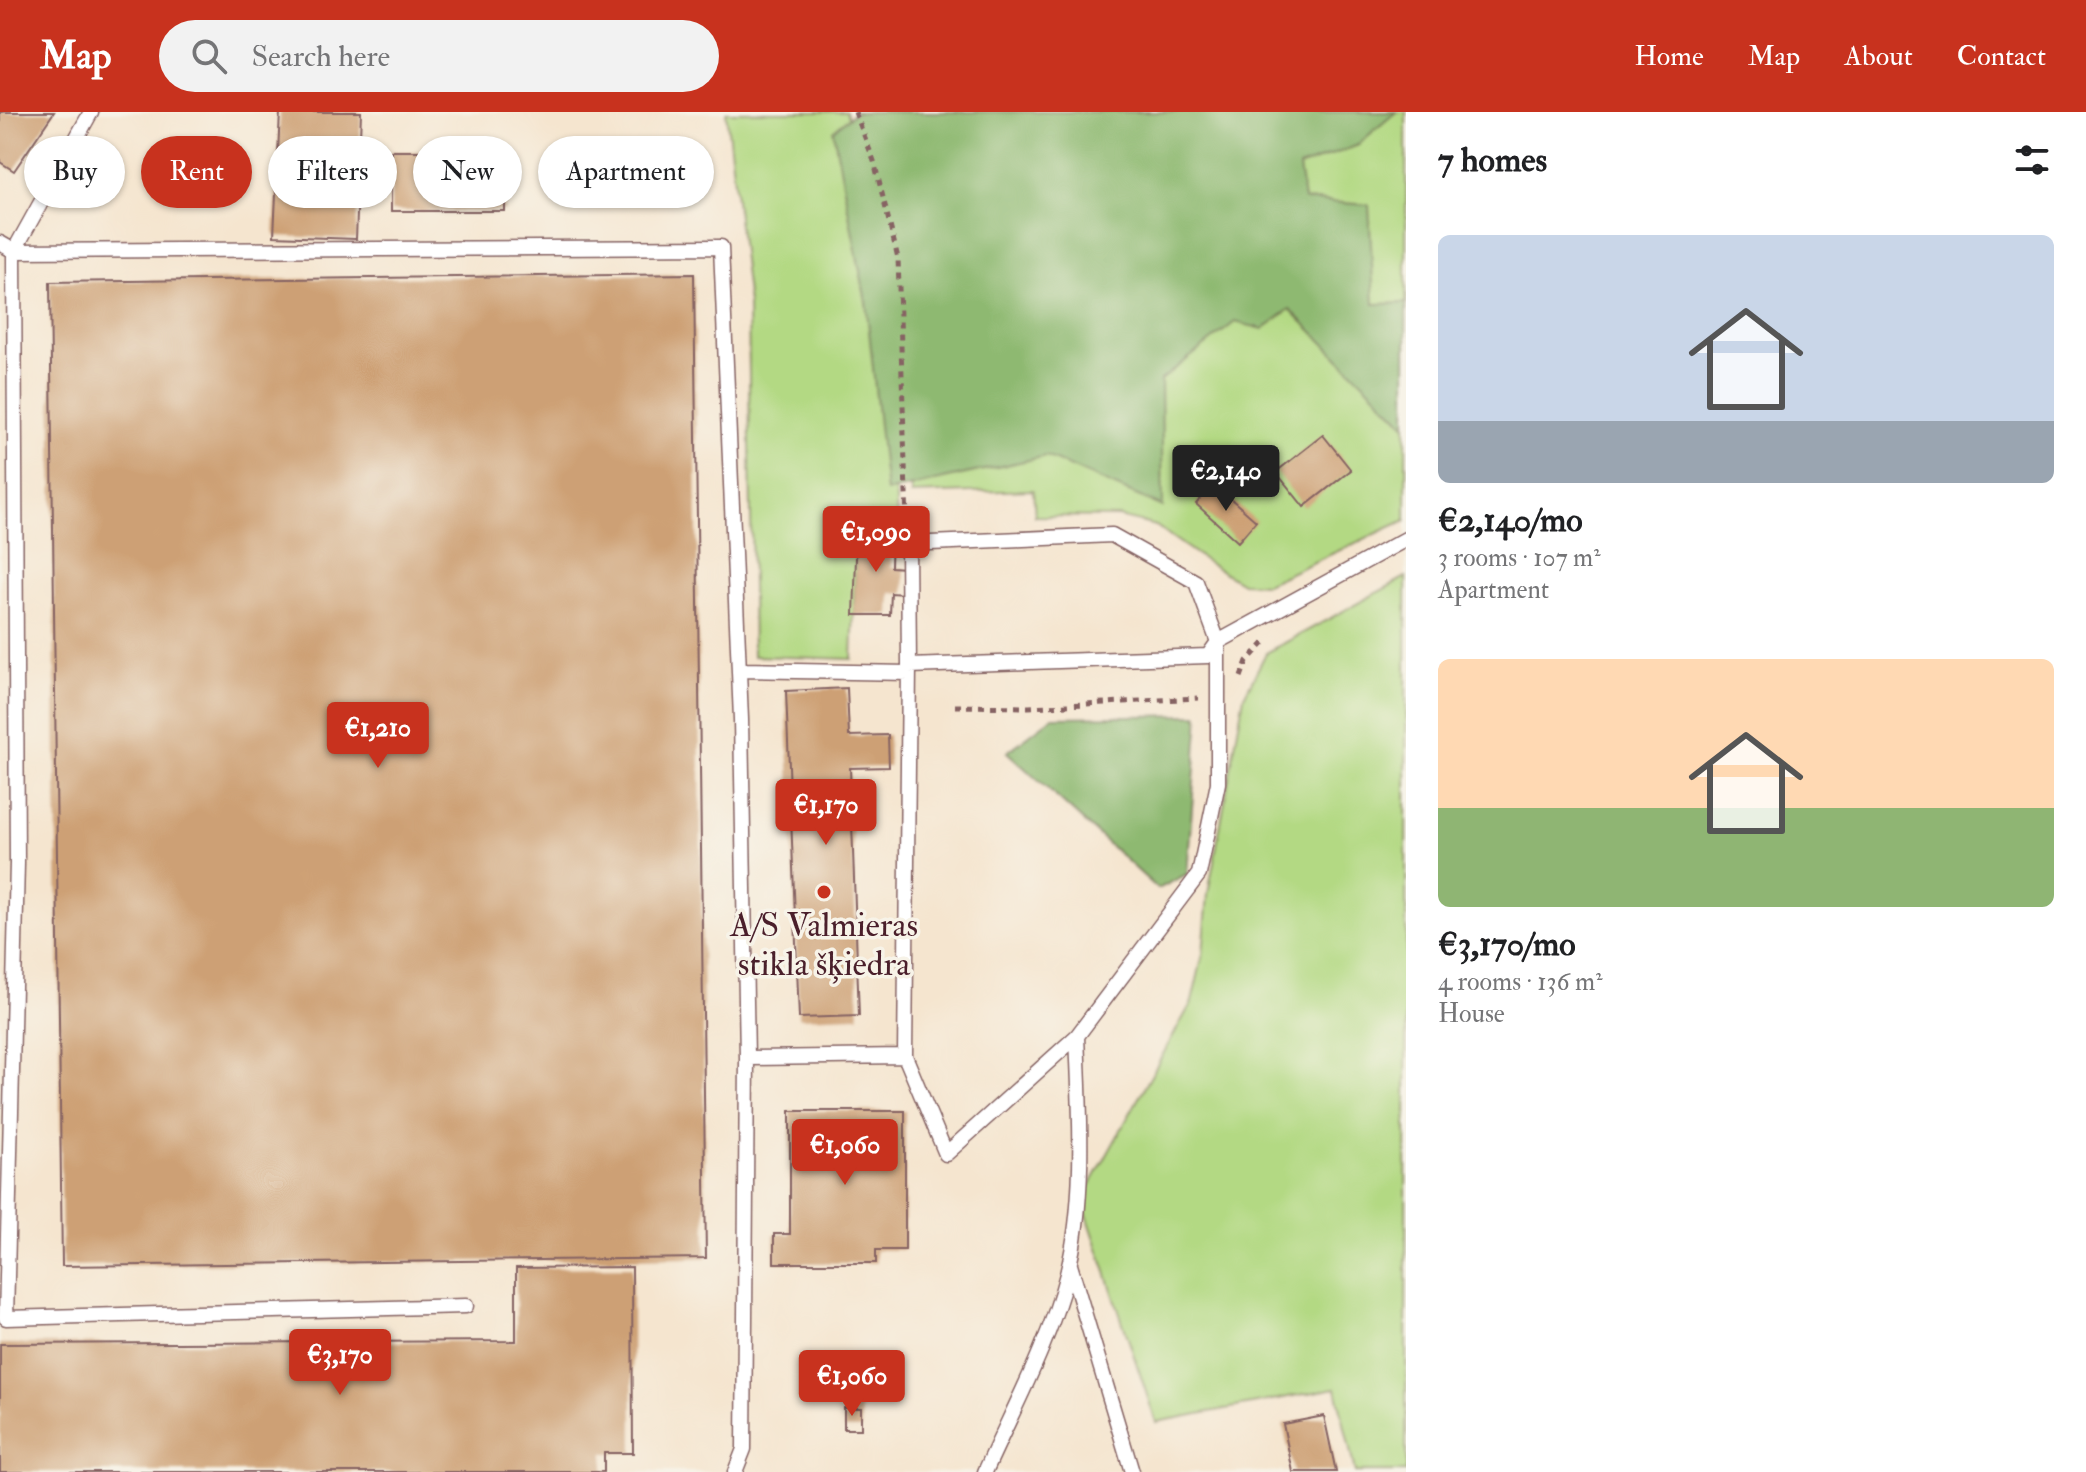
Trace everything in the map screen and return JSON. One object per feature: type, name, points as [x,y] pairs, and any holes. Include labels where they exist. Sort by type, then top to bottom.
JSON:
[{"type":"lane","points":[[91,112],[7,247],[17,863],[6,1318],[466,1306]]},
{"type":"lane","points":[[7,247],[721,247],[739,670],[747,1058],[744,1449],[735,1472]]},
{"type":"lane","points":[[1112,535],[1196,582],[1218,642],[1218,783],[1199,874],[1077,1036],[946,1154],[905,1056],[908,544],[1112,535]]},
{"type":"lane","points":[[739,670],[909,670],[1208,656],[1218,642],[1406,539]]},
{"type":"lane","points":[[985,1472],[1031,1377],[1069,1260],[1078,1177],[1077,1036]]},
{"type":"lane","points":[[747,1058],[905,1056]]},
{"type":"lane","points":[[1069,1260],[1132,1472]]},
{"type":"path","points":[[855,112],[874,161],[898,258],[908,544]]},
{"type":"path","points":[[1239,684],[1247,661],[1265,642],[1276,636]]},
{"type":"path","points":[[955,706],[1029,707],[1192,699]]},
{"type":"green space","points":[[726,112],[846,112],[857,142],[893,412],[897,531],[857,531],[852,659],[753,656],[748,304]]},
{"type":"green space","points":[[855,112],[1396,112],[1356,146],[1299,167],[1304,200],[1369,205],[1374,304],[1406,303],[1406,425],[1290,309],[1263,329],[1235,322],[1161,380],[1163,507],[1046,456],[886,492],[866,302],[833,131]]},
{"type":"green space","points":[[863,112],[1406,112],[1406,520],[1266,584],[1242,583],[1156,526],[1119,517],[1035,516],[1033,490],[911,494],[909,397]]},
{"type":"green space","points":[[1406,577],[1406,1472],[1355,1472],[1336,1388],[1156,1422],[1082,1200],[1192,1002],[1203,954],[1208,894],[1244,696],[1266,653]]},
{"type":"green space","points":[[1199,715],[1187,874],[1158,889],[1007,752],[1053,717]]},
{"type":"building","points":[[0,112],[54,112],[38,136],[24,136],[24,156],[14,171],[0,162]]},
{"type":"building","points":[[280,112],[361,112],[360,136],[279,136]]},
{"type":"building","points":[[397,151],[413,151],[413,208],[505,208],[505,211],[391,211],[391,208],[397,208]]},
{"type":"building","points":[[275,208],[357,208],[356,239],[274,236]]},
{"type":"building","points":[[694,274],[706,1258],[62,1266],[50,282]]},
{"type":"building","points":[[1323,435],[1351,470],[1304,507],[1276,472]]},
{"type":"building","points":[[1214,484],[1256,521],[1238,542],[1196,504]]},
{"type":"building","points":[[857,530],[892,531],[891,567],[905,568],[904,594],[891,593],[890,615],[854,615]]},
{"type":"building","name":"A/S Valmieras stikla šķiedra","points":[[847,688],[849,736],[888,735],[889,767],[850,768],[859,1016],[799,1018],[786,691]]},
{"type":"building","points":[[790,1111],[905,1111],[905,1250],[876,1250],[876,1263],[774,1263],[774,1234],[790,1234]]},
{"type":"building","points":[[632,1267],[633,1453],[604,1453],[604,1472],[0,1472],[0,1344],[516,1341],[516,1268]]},
{"type":"building","points":[[844,1408],[861,1408],[861,1429],[844,1429]]},
{"type":"building","points":[[1324,1416],[1336,1472],[1293,1472],[1283,1424]]},
{"type":"place","name":"A/S Valmieras stikla šķiedra","points":[[824,892]]}]
